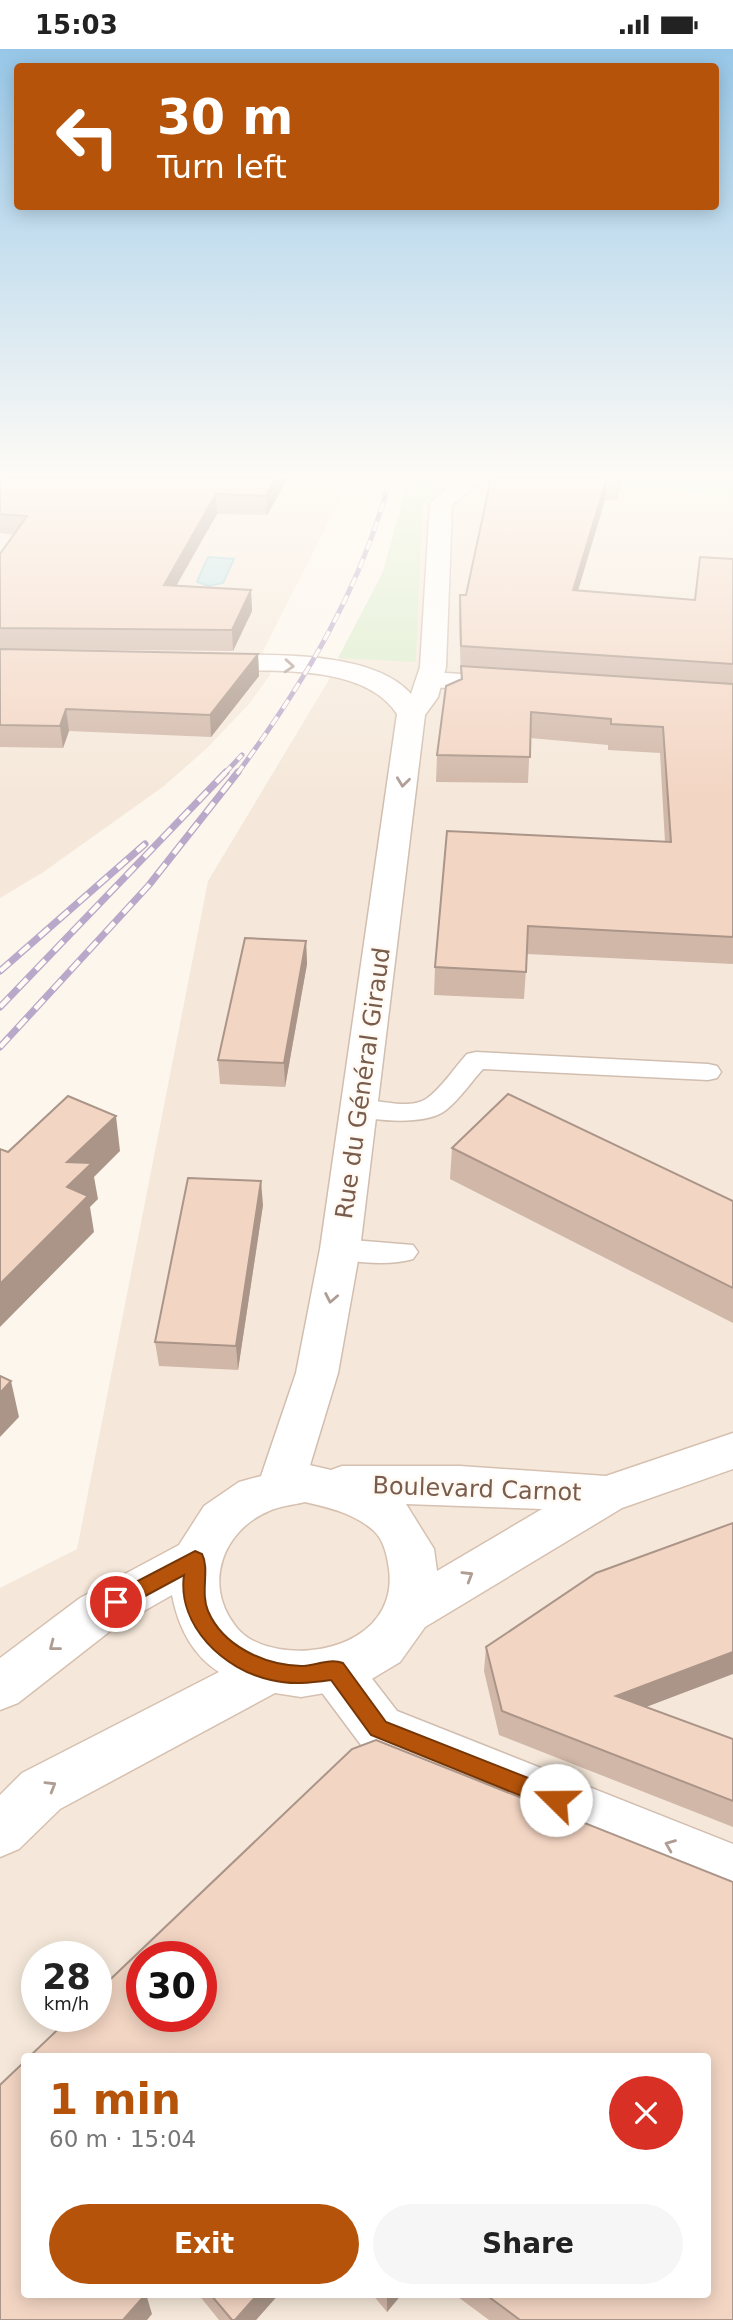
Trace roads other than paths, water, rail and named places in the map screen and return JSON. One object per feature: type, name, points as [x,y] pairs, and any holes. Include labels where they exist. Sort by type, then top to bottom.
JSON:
[{"type":"street","points":[[436,584],[431,680],[532,687]]},
{"type":"street","points":[[180,662],[288,665],[344,673],[392,690],[411,714]]},
{"type":"street","name":"Rue du Général Giraud","points":[[281,1485],[317,1373],[340,1249],[411,714],[424,697],[431,680]]},
{"type":"street","points":[[606,1495],[733,1451]]},
{"type":"street","points":[[281,1485],[329,1485],[359,1493],[383,1509],[403,1530],[414,1556],[416,1583],[410,1611],[392,1637],[366,1657],[335,1670],[302,1675],[269,1671],[239,1658],[215,1639],[199,1614],[192,1587],[195,1559],[207,1533],[226,1512],[251,1495],[281,1485]]},
{"type":"street","name":"Boulevard Carnot","points":[[329,1485],[460,1485],[606,1495]]},
{"type":"street","name":"Boulevard Carnot","points":[[410,1611],[606,1495]]},
{"type":"street","points":[[0,1687],[97,1613],[195,1559]]},
{"type":"street","points":[[335,1670],[379,1728],[733,1871]]},
{"type":"street","points":[[0,1831],[51,1785],[269,1671]]},
{"type":"lane","points":[[359,1108],[410,1112],[435,1105],[476,1060],[708,1072]]},
{"type":"lane","points":[[340,1249],[403,1252]]},
{"type":"railway","points":[[237,774],[307,669],[352,584]]},
{"type":"railway","points":[[224,774],[242,755]]},
{"type":"railway","points":[[0,1007],[226,772]]},
{"type":"railway","points":[[0,1047],[149,885],[238,772]]},
{"type":"railway","points":[[0,971],[145,844]]}]
